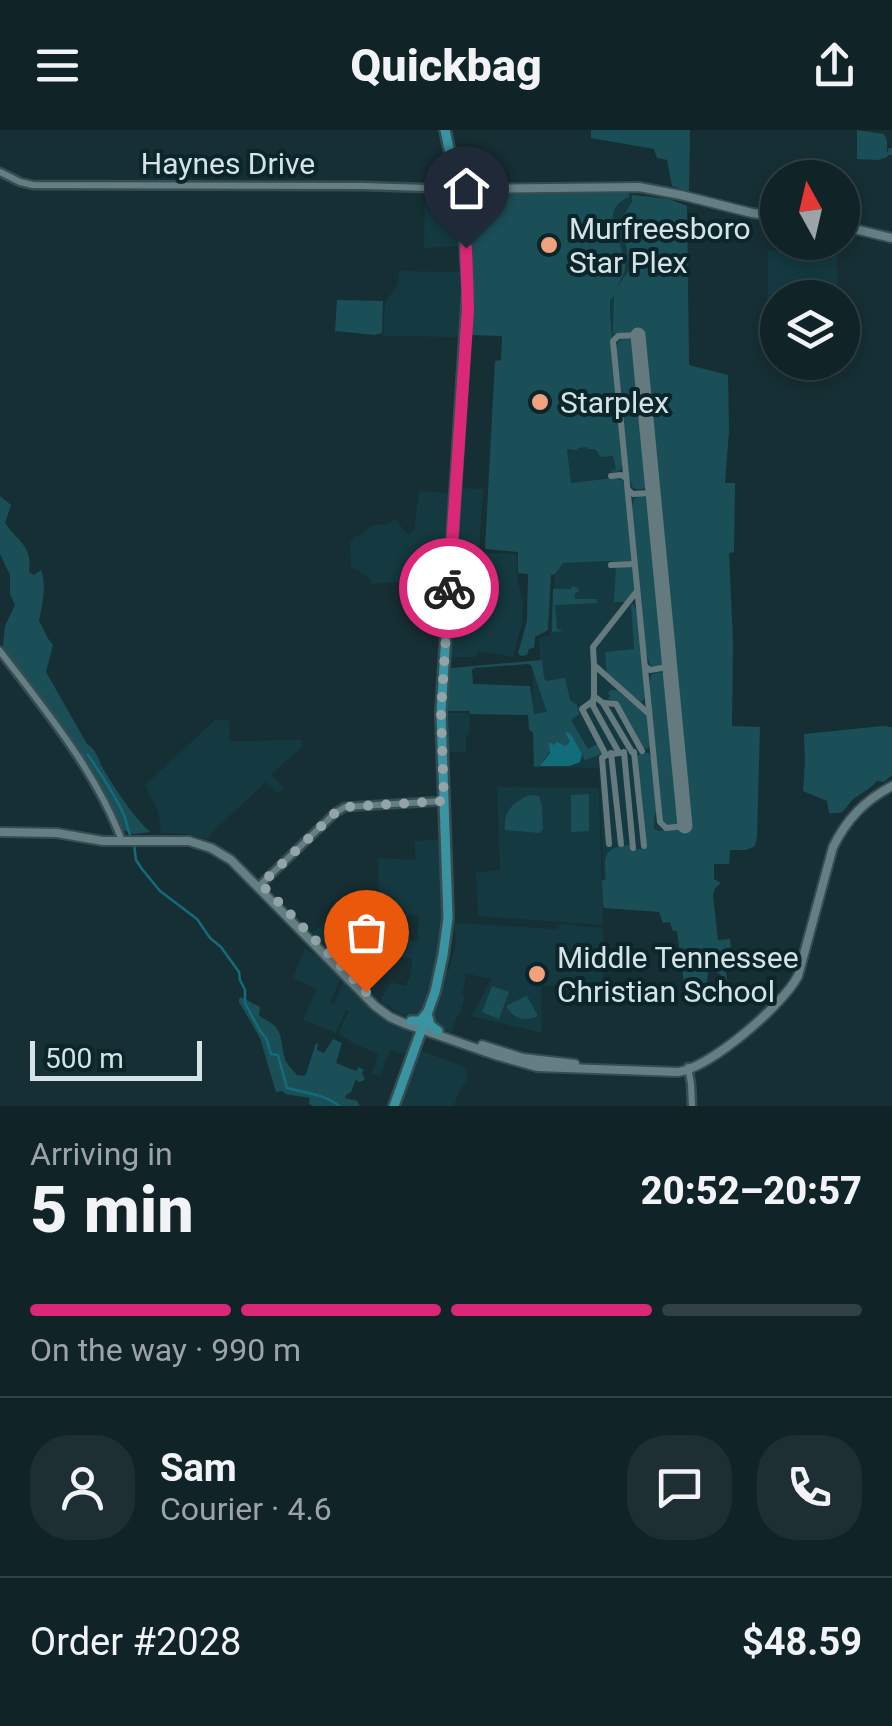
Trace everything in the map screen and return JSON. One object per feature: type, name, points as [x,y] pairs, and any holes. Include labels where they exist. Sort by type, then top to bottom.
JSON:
[{"type":"main road","points":[[394,1106],[440,974],[448,918],[442,688],[468,268],[462,209],[445,130]]},
{"type":"main road","points":[[441,189],[451,183],[454,170]]},
{"type":"main road","points":[[454,170],[476,189]]},
{"type":"main road","points":[[458,189],[638,187],[760,214]]},
{"type":"main road","points":[[441,189],[454,196],[462,209]]},
{"type":"main road","points":[[462,209],[476,189]]},
{"type":"main road","points":[[860,230],[892,238]]},
{"type":"main road","points":[[0,830],[44,832],[103,842],[129,839],[201,844],[231,860],[259,885],[389,1012],[498,1056],[537,1066],[655,1072],[688,1068],[765,1010],[785,990],[798,971],[833,847],[858,809],[892,786]]},
{"type":"main road","points":[[409,1022],[420,1021],[428,1013]]},
{"type":"main road","points":[[428,1013],[437,1032]]},
{"type":"main road","points":[[409,1022],[416,1044]]},
{"type":"main road","points":[[416,1044],[437,1032]]},
{"type":"street","name":"Haynes Drive","points":[[0,172],[33,185],[458,189]]},
{"type":"street","points":[[0,650],[56,724],[129,839]]},
{"type":"street","points":[[259,885],[345,807],[444,801]]},
{"type":"street","points":[[688,1068],[692,1106]]},
{"type":"shaded area","points":[[591,130],[690,130],[689,191],[672,186],[667,160],[657,158],[654,149],[591,138]]},
{"type":"shaded area","points":[[857,130],[884,134],[887,153],[892,148],[892,155],[878,160],[857,159]]},
{"type":"shaded area","points":[[629,192],[629,197],[614,211],[613,220],[625,268],[615,290],[630,269],[626,244],[616,228],[632,202],[632,195],[669,199],[687,206],[689,365],[728,375],[725,483],[735,483],[734,552],[729,553],[732,726],[760,727],[757,837],[755,846],[730,850],[729,864],[714,864],[714,879],[721,883],[713,895],[718,940],[730,939],[731,947],[728,959],[724,960],[727,980],[715,971],[718,953],[709,953],[707,983],[684,982],[677,931],[673,931],[670,922],[663,923],[659,912],[604,908],[603,904],[607,854],[621,846],[630,845],[632,850],[646,848],[637,757],[641,753],[652,758],[657,809],[654,829],[691,827],[643,332],[613,334],[614,296],[610,300],[610,314],[621,470],[610,471],[616,469],[613,456],[601,457],[595,449],[567,449],[571,483],[622,480],[633,559],[563,563],[551,575],[548,630],[535,637],[534,648],[521,656],[518,653],[527,621],[528,574],[518,573],[518,552],[485,549],[495,361],[501,360],[502,336],[471,335],[473,259],[466,194]]},
{"type":"shaded area","points":[[441,194],[455,202],[459,246],[424,248],[425,196]]},
{"type":"shaded area","points":[[610,195],[669,199],[687,206],[689,375],[714,848],[707,983],[675,911],[605,906],[599,768],[535,767],[533,665],[540,663],[539,638],[550,635],[555,571],[563,563],[608,561],[607,479],[570,483],[567,449],[597,245]]},
{"type":"shaded area","points":[[768,260],[837,260],[837,280],[768,280]]},
{"type":"shaded area","points":[[399,271],[460,272],[461,337],[383,336],[385,302],[398,285]]},
{"type":"shaded area","points":[[337,300],[383,301],[382,333],[335,331]]},
{"type":"shaded area","points":[[633,339],[647,487],[640,490],[633,488],[629,478],[616,352],[618,341]]},
{"type":"shaded area","points":[[459,488],[483,489],[479,553],[517,556],[523,603],[513,657],[478,651],[476,657],[449,657]]},
{"type":"shaded area","points":[[419,491],[448,493],[445,551],[419,549],[415,581],[372,584],[351,566],[350,543],[372,525],[395,519],[408,535],[414,531]]},
{"type":"shaded area","points":[[0,496],[11,505],[5,523],[27,550],[29,572],[34,575],[41,570],[43,576],[39,621],[53,645],[46,672],[115,788],[150,832],[134,834],[123,830],[83,758],[3,646],[5,626],[15,605],[10,594],[10,575],[0,554]]},
{"type":"shaded area","points":[[649,497],[665,663],[657,667],[650,665],[645,650],[631,510],[634,499]]},
{"type":"shaded area","points":[[616,566],[633,567],[635,591],[627,602],[614,602]]},
{"type":"shaded area","points":[[572,586],[579,592],[575,599],[597,599],[597,603],[555,605],[557,629],[564,631],[552,632],[553,589]]},
{"type":"shaded area","points":[[633,604],[637,610],[646,697],[641,702],[607,674],[605,652],[634,649]]},
{"type":"shaded area","points":[[542,660],[546,681],[565,678],[570,700],[577,705],[579,714],[571,720],[588,749],[597,744],[602,754],[585,760],[571,734],[566,734],[570,742],[565,746],[554,745],[540,766],[534,767],[528,715],[445,711],[451,668]],"holes":[[[531,665],[547,712],[534,714],[530,686],[473,684],[474,668]]]},
{"type":"shaded area","points":[[665,674],[680,821],[668,826],[662,822],[649,686],[651,675]]},
{"type":"shaded area","points":[[611,690],[617,690],[647,716],[651,745],[647,749],[642,747],[617,702],[608,699]]},
{"type":"shaded area","points":[[444,713],[470,716],[466,752],[445,752]]},
{"type":"shaded area","points":[[229,719],[230,741],[301,740],[302,747],[271,774],[284,788],[278,793],[266,782],[208,839],[161,833],[158,811],[145,785],[215,720]]},
{"type":"shaded area","points":[[892,727],[892,775],[884,782],[877,781],[843,811],[835,813],[829,813],[827,801],[803,791],[804,734]]},
{"type":"shaded area","points":[[565,732],[571,734],[582,754],[580,762],[540,766],[550,753],[549,742],[565,746],[570,742]]},
{"type":"shaded area","points":[[497,787],[599,788],[603,925],[478,916],[476,873],[500,870]]},
{"type":"shaded area","points":[[589,794],[589,831],[571,832],[571,795]]},
{"type":"shaded area","points":[[529,795],[539,796],[543,830],[505,830],[510,808]]},
{"type":"shaded area","points":[[440,839],[443,898],[438,952],[422,1014],[414,1019],[380,1001],[391,982],[405,986],[411,975],[412,959],[399,956],[399,940],[417,941],[419,916],[379,913],[378,858],[416,860],[414,841]]},
{"type":"shaded area","points":[[325,923],[376,969],[366,988],[312,932]]},
{"type":"shaded area","name":"Middle Tennessee Christian School","points":[[454,923],[603,928],[603,982],[541,986],[542,1033],[472,1016],[491,979],[464,973],[465,996],[452,1032],[433,1026],[429,1016],[445,969],[449,970],[456,941]]},
{"type":"shaded area","points":[[305,948],[339,975],[330,1003],[334,1004],[346,983],[383,1017],[410,1031],[405,1054],[390,1050],[380,1076],[372,1074],[378,1054],[338,1033],[349,1011],[346,1010],[336,1033],[303,1020],[317,989],[293,978]]},
{"type":"shaded area","points":[[492,986],[509,992],[499,1019],[482,1012]]},
{"type":"shaded area","points":[[527,996],[538,1016],[528,1019],[512,1014],[506,1006]]},
{"type":"shaded area","points":[[241,997],[260,1007],[259,1016],[276,1028],[286,1061],[297,1075],[306,1074],[316,1043],[317,1050],[324,1053],[333,1039],[342,1043],[336,1063],[364,1070],[365,1080],[356,1079],[345,1098],[360,1106],[313,1106],[309,1104],[310,1098],[276,1092],[260,1038],[239,1002]]},
{"type":"shaded area","points":[[419,1050],[467,1071],[467,1081],[454,1106],[398,1106]]},
{"type":"waterway","points":[[88,755],[119,806],[131,837]]},
{"type":"waterway","points":[[134,844],[136,860],[160,891],[197,919],[239,972],[245,1003],[271,1054],[278,1055],[287,1088],[321,1096],[339,1106]]},
{"type":"taxiway","points":[[638,335],[618,336],[613,341],[660,822],[666,828],[685,826]]},
{"type":"taxiway","points":[[611,476],[626,478]]},
{"type":"taxiway","points":[[628,490],[633,494],[650,493],[654,498]]},
{"type":"taxiway","points":[[611,565],[634,564]]},
{"type":"taxiway","points":[[637,591],[593,647],[594,665],[648,713]]},
{"type":"taxiway","points":[[645,666],[650,670],[668,667],[669,660]]},
{"type":"taxiway","points":[[594,665],[594,696]]},
{"type":"taxiway","points":[[619,753],[606,755],[582,709],[594,696],[603,703],[632,752]]},
{"type":"taxiway","points":[[593,701],[622,753]]},
{"type":"taxiway","points":[[604,703],[616,704],[642,751]]},
{"type":"taxiway","points":[[624,752],[633,848]]},
{"type":"taxiway","points":[[634,752],[644,846]]},
{"type":"taxiway","points":[[611,753],[621,844]]},
{"type":"taxiway","points":[[606,755],[602,758],[609,844]]},
{"type":"runway","points":[[638,335],[685,826]]},
{"type":"way so far","points":[[366,992],[261,884],[345,807],[444,801],[441,712],[449,588]]},
{"type":"place","name":"Murfreesboro Star Plex","points":[[549,245]]},
{"type":"place","name":"Starplex","points":[[540,402]]},
{"type":"place","name":"Middle Tennessee Christian School","points":[[537,974]]},
{"type":"route","points":[[449,588],[468,310],[466,248]]}]
